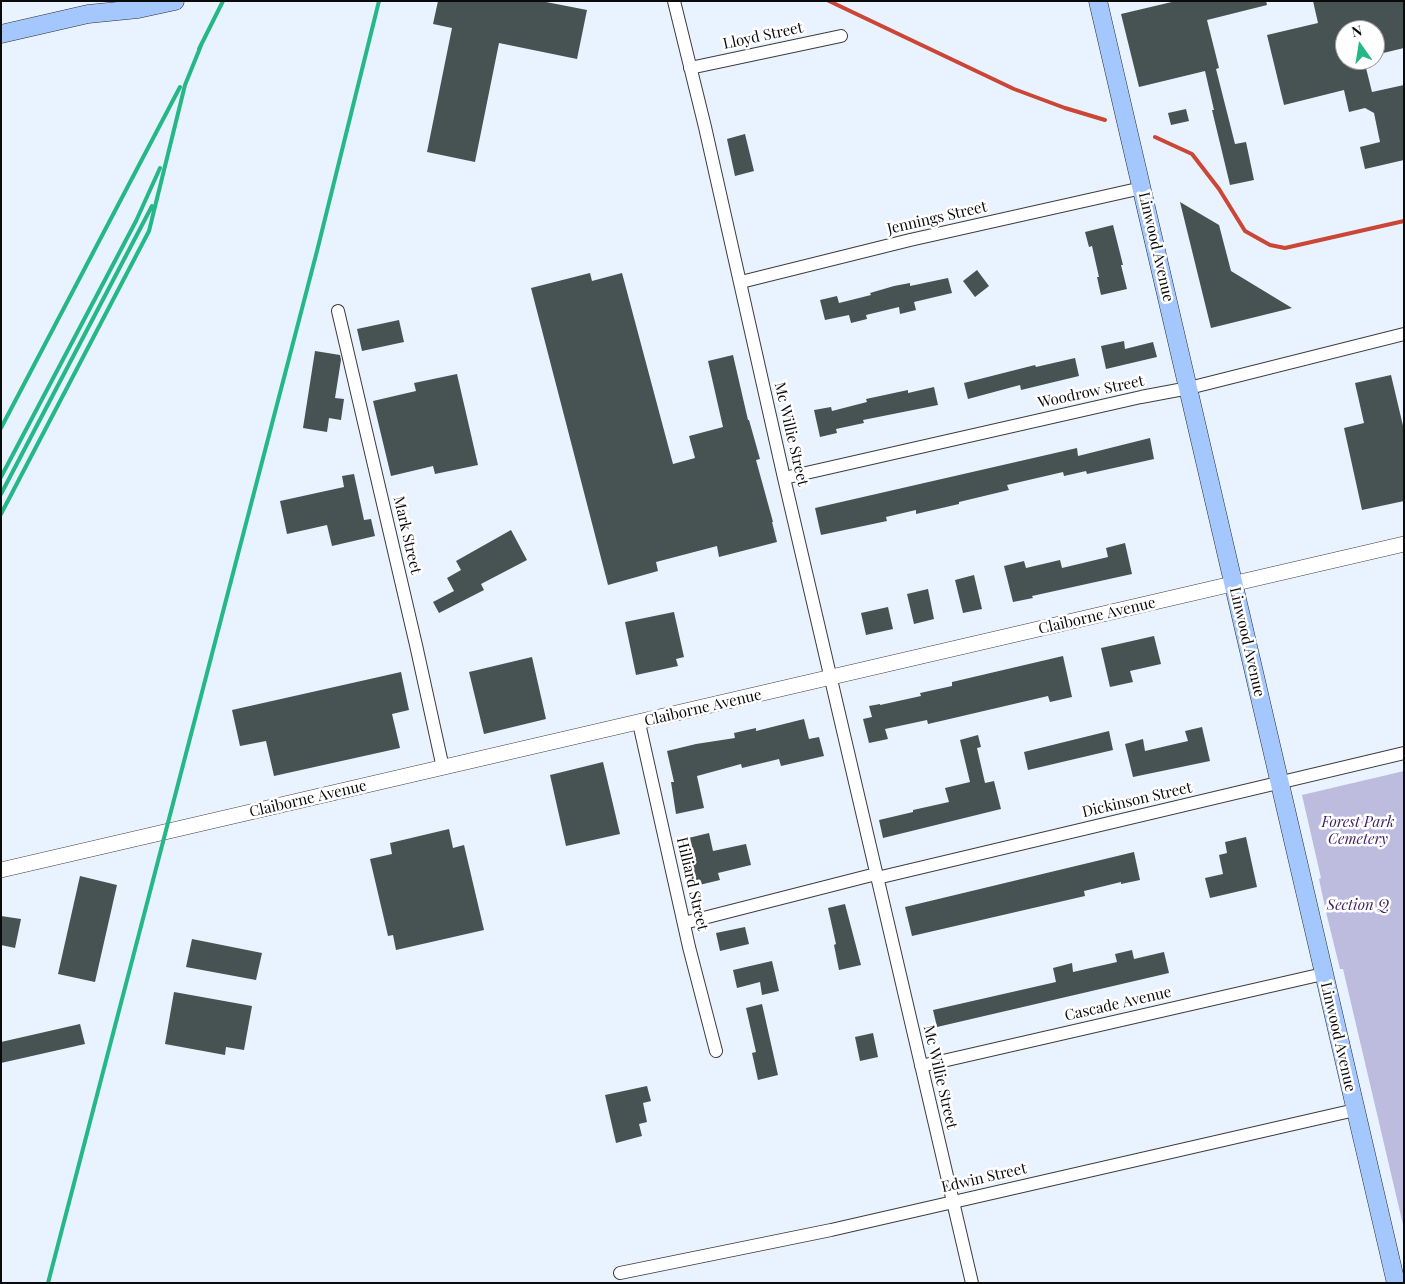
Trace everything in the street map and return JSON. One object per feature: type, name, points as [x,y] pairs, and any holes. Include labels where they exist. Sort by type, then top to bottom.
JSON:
[{"type":"main road","points":[[88,14],[122,1]]},
{"type":"main road","points":[[1,34],[88,14],[138,9],[175,1]]},
{"type":"main road","name":"Linwood Avenue","points":[[1098,1],[1396,1283]]},
{"type":"street","name":"Mc Willie Street","points":[[674,1],[741,282],[784,478],[972,1283]]},
{"type":"street","name":"Lloyd Street","points":[[690,68],[841,36]]},
{"type":"street","name":"Jennings Street","points":[[741,282],[910,240],[1142,188]]},
{"type":"street","name":"Mark Street","points":[[338,311],[443,768]]},
{"type":"street","name":"Woodrow Street","points":[[784,478],[1141,397],[1189,388],[1404,334]]},
{"type":"street","name":"Claiborne Avenue","points":[[1,870],[1404,544]]},
{"type":"street","name":"Hilliard Street","points":[[639,723],[684,923],[716,1051]]},
{"type":"street","name":"Dickinson Street","points":[[684,923],[876,876],[1404,753]]},
{"type":"street","name":"Cascade Avenue","points":[[920,1066],[1323,974]]},
{"type":"street","name":"Edwin Street","points":[[620,1273],[831,1230],[1355,1110]]},
{"type":"green space","name":"Forest Park Cemetery","points":[[1404,771],[1404,1229],[1343,969],[1340,969],[1326,912],[1319,879],[1321,878],[1302,795]]},
{"type":"building","points":[[438,1],[541,1],[587,10],[577,59],[499,43],[475,162],[427,152],[452,28],[433,24]]},
{"type":"building","points":[[1176,1],[1266,1],[1267,5],[1207,20],[1219,68],[1216,69],[1235,144],[1246,142],[1254,180],[1230,185],[1212,110],[1214,110],[1205,71],[1139,87],[1121,14]]},
{"type":"building","points":[[1313,1],[1404,1],[1404,48],[1385,53],[1385,20],[1335,20],[1335,70],[1366,70],[1372,92],[1404,85],[1404,160],[1365,169],[1360,147],[1380,142],[1374,113],[1365,108],[1349,112],[1344,90],[1284,105],[1267,35],[1318,23]]},
{"type":"building","points":[[1186,109],[1189,121],[1171,125],[1168,113]]},
{"type":"building","points":[[745,134],[754,171],[735,176],[727,139]]},
{"type":"building","points":[[1180,202],[1219,225],[1231,271],[1292,308],[1211,328]]},
{"type":"building","points":[[1113,225],[1127,289],[1101,295],[1092,246],[1089,247],[1085,232]]},
{"type":"building","points":[[977,270],[989,286],[975,297],[963,281]]},
{"type":"building","points":[[590,273],[592,281],[622,273],[673,464],[695,458],[689,436],[723,427],[708,361],[733,355],[748,420],[760,459],[756,460],[777,542],[719,557],[717,546],[656,562],[658,571],[608,585],[531,288]]},
{"type":"building","points":[[948,278],[952,293],[914,302],[916,310],[900,314],[899,307],[866,315],[867,319],[851,323],[849,315],[825,320],[820,300],[837,296],[839,303],[871,295],[870,293],[894,286],[910,283],[910,286]]},
{"type":"building","points":[[399,320],[404,342],[362,351],[357,329]]},
{"type":"building","points":[[1124,341],[1125,349],[1153,342],[1157,357],[1106,369],[1101,346]]},
{"type":"building","points":[[315,351],[340,355],[341,360],[335,398],[344,399],[341,420],[329,418],[327,432],[303,428]]},
{"type":"building","points":[[1075,358],[1079,376],[1021,390],[1020,385],[968,399],[964,383],[1035,365],[1036,367]]},
{"type":"building","points":[[457,374],[478,465],[435,474],[433,466],[391,476],[373,401],[416,391],[414,383]]},
{"type":"building","points":[[1391,375],[1404,430],[1404,501],[1362,510],[1344,428],[1364,423],[1355,383]]},
{"type":"building","points":[[934,387],[938,405],[863,420],[864,423],[836,429],[837,433],[820,437],[814,410],[831,407],[832,411],[867,402],[866,399],[908,390],[908,393]]},
{"type":"building","points":[[1150,438],[1154,459],[1087,474],[1086,471],[1064,476],[1063,472],[1007,485],[1009,490],[959,502],[959,504],[916,514],[916,510],[886,517],[887,521],[821,535],[815,508],[1077,448],[1078,456]]},
{"type":"building","points":[[354,474],[364,520],[371,519],[375,536],[332,546],[327,525],[287,534],[280,501],[344,487],[342,476]]},
{"type":"building","points":[[511,530],[527,560],[481,584],[484,590],[439,613],[433,602],[454,591],[447,578],[461,570],[456,561]]},
{"type":"building","points":[[1125,543],[1132,574],[1013,602],[1004,566],[1024,561],[1026,568],[1060,560],[1062,568],[1108,557],[1106,548]]},
{"type":"building","points":[[974,575],[982,609],[963,613],[955,580]]},
{"type":"building","points":[[928,589],[934,619],[914,624],[907,594]]},
{"type":"building","points":[[888,607],[893,629],[866,635],[861,613]]},
{"type":"building","points":[[674,612],[684,657],[676,659],[678,666],[636,675],[625,622]]},
{"type":"building","points":[[1154,636],[1161,664],[1130,671],[1133,682],[1110,687],[1101,648]]},
{"type":"building","points":[[1063,656],[1072,697],[1050,702],[1048,696],[928,724],[927,720],[885,729],[888,739],[869,743],[863,719],[872,717],[869,706],[921,696],[920,693],[952,686],[952,682]]},
{"type":"building","points":[[532,657],[546,719],[484,734],[469,672]]},
{"type":"building","points":[[401,672],[409,710],[392,714],[400,748],[274,776],[266,741],[240,746],[232,710]]},
{"type":"building","points":[[804,719],[809,739],[819,737],[824,756],[781,766],[779,759],[742,768],[741,764],[697,776],[704,808],[676,814],[671,782],[674,782],[667,751],[735,738],[734,733],[756,728],[756,731]]},
{"type":"building","points":[[1202,727],[1210,761],[1133,777],[1125,744],[1143,739],[1145,751],[1188,741],[1185,731]]},
{"type":"building","points":[[1109,731],[1113,750],[1028,770],[1024,752]]},
{"type":"building","points":[[978,735],[981,747],[977,748],[985,783],[994,781],[1001,809],[883,838],[879,820],[949,802],[945,788],[970,782],[960,740]]},
{"type":"building","points":[[603,762],[620,834],[566,846],[550,775]]},
{"type":"building","points":[[449,829],[453,848],[464,845],[484,930],[396,950],[393,935],[388,936],[370,859],[392,854],[390,843]]},
{"type":"building","points":[[709,833],[713,851],[746,844],[751,865],[718,873],[720,880],[691,887],[680,840]]},
{"type":"building","points":[[1246,837],[1257,887],[1210,898],[1205,878],[1223,874],[1219,855],[1227,853],[1225,842]]},
{"type":"building","points":[[1134,852],[1140,880],[1121,884],[1121,882],[1084,891],[1085,896],[912,936],[905,907]]},
{"type":"building","points":[[80,876],[117,885],[95,982],[58,974]]},
{"type":"building","points":[[845,904],[861,965],[839,970],[834,945],[836,944],[828,908]]},
{"type":"building","points":[[1,916],[21,919],[15,948],[1,945]]},
{"type":"building","points":[[745,927],[749,944],[720,951],[716,933]]},
{"type":"building","points":[[192,939],[262,953],[256,980],[186,967]]},
{"type":"building","points":[[1132,950],[1134,959],[1164,952],[1169,973],[937,1027],[933,1010],[1056,982],[1053,968],[1072,963],[1073,972],[1117,962],[1115,954]]},
{"type":"building","points":[[772,961],[779,991],[762,995],[760,982],[737,988],[733,970]]},
{"type":"building","points":[[174,992],[252,1006],[244,1050],[226,1047],[225,1055],[165,1044]]},
{"type":"building","points":[[762,1004],[778,1075],[758,1080],[752,1053],[756,1052],[746,1008]]},
{"type":"building","points":[[80,1024],[85,1044],[1,1063],[1,1042]]},
{"type":"building","points":[[873,1033],[878,1057],[860,1061],[855,1037]]},
{"type":"building","points":[[647,1086],[651,1101],[643,1103],[647,1122],[639,1124],[642,1136],[616,1143],[605,1095]]},
{"type":"waterway","points":[[829,1],[1014,89],[1065,108],[1105,120]]},
{"type":"waterway","points":[[1155,137],[1192,154],[1219,189],[1245,231],[1270,245],[1285,248],[1404,221]]},
{"type":"railway","points":[[199,49],[223,1]]},
{"type":"railway","points":[[48,1283],[317,251],[379,1]]},
{"type":"railway","points":[[1,514],[149,231],[185,85],[202,43]]},
{"type":"railway","points":[[1,428],[180,87]]},
{"type":"railway","points":[[1,477],[136,221],[160,168]]},
{"type":"railway","points":[[1,494],[152,206]]},
{"type":"park label","name":"Section Q","points":[[1358,905]]}]
